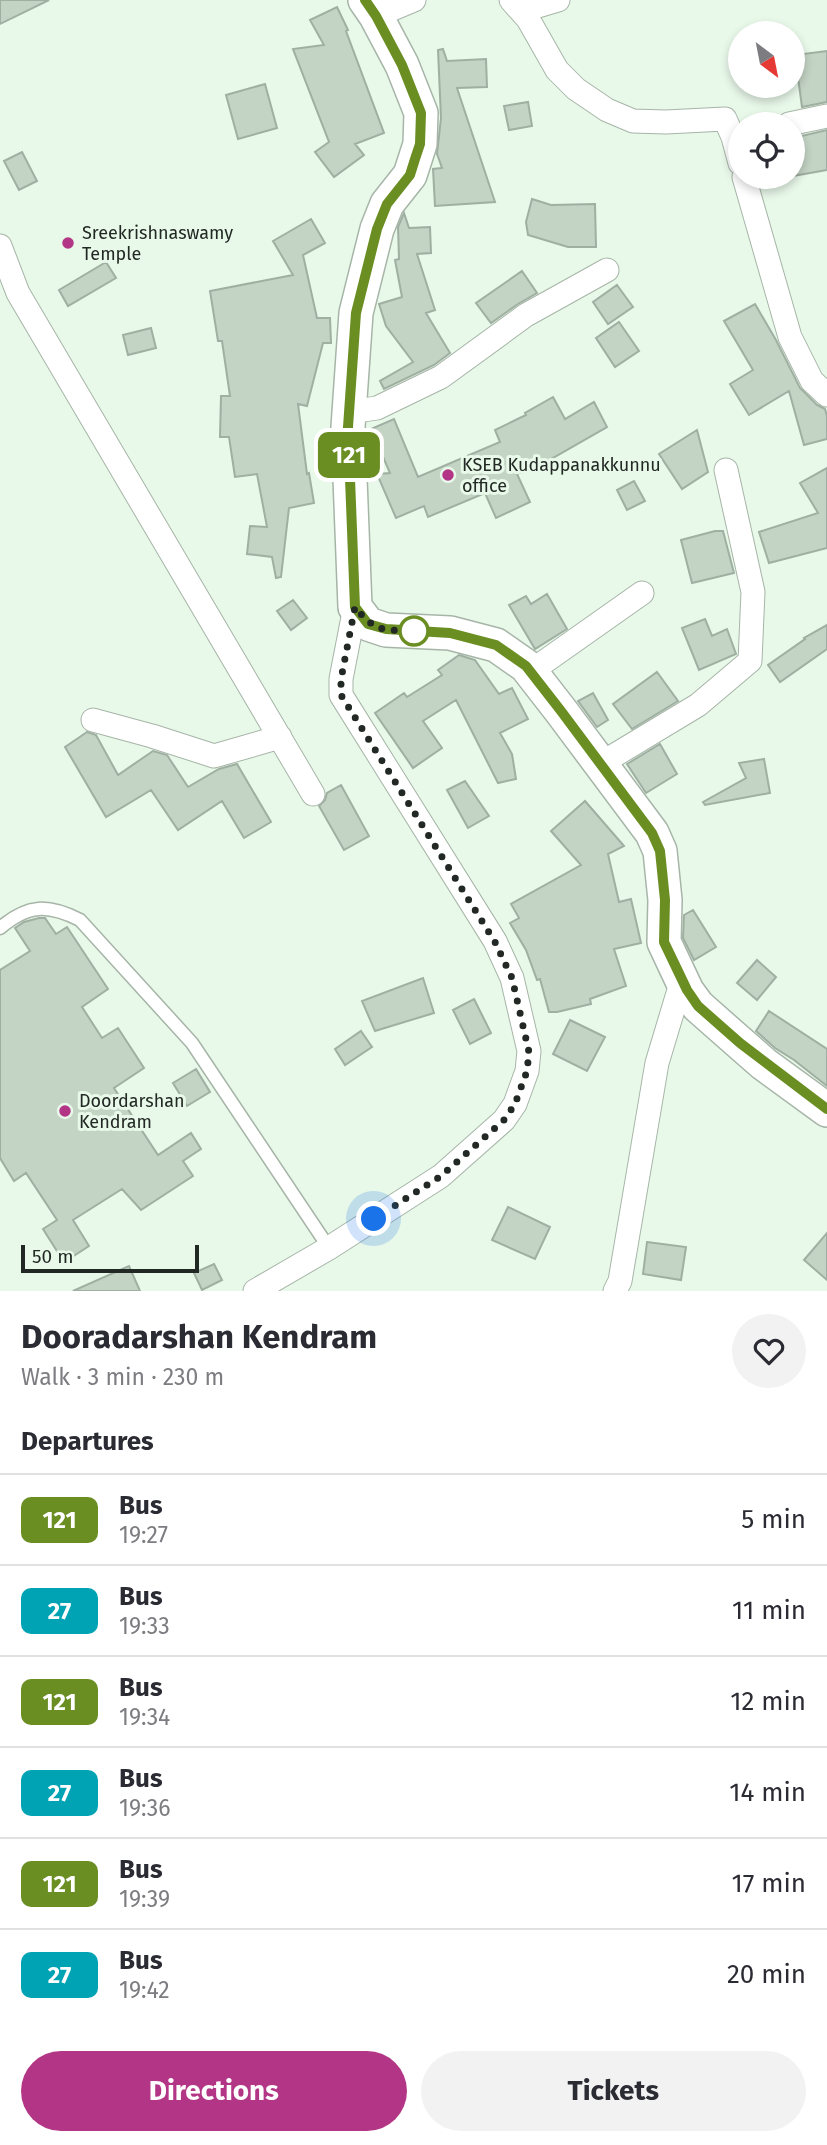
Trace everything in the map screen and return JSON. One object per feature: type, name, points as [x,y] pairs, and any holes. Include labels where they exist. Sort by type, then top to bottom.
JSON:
[{"type":"main road","points":[[371,8],[402,65],[421,113],[420,144],[410,175],[387,204],[377,229],[356,313],[348,427],[355,607],[368,624],[386,629],[450,633],[496,645],[526,666],[652,833],[660,851],[665,900],[664,942],[698,1006],[764,1064],[827,1110]]},
{"type":"street","points":[[371,8],[414,0]]},
{"type":"street","points":[[558,0],[516,6],[544,44],[557,69],[576,89],[607,110],[633,121],[725,119],[728,123]]},
{"type":"street","points":[[805,121],[827,116]]},
{"type":"street","points":[[747,189],[790,337],[812,381],[827,395]]},
{"type":"street","points":[[0,246],[18,293],[313,794]]},
{"type":"street","points":[[349,412],[377,408],[441,377],[526,315],[607,270]]},
{"type":"street","points":[[600,764],[698,705],[750,661],[753,592],[726,470]]},
{"type":"street","points":[[530,672],[642,593]]},
{"type":"street","points":[[255,1291],[329,1248],[441,1176],[504,1120],[523,1087],[527,1071],[529,1052],[512,978],[495,942],[341,695],[341,679],[355,607]]},
{"type":"street","points":[[93,720],[214,756],[279,737]]},
{"type":"street","points":[[615,1291],[620,1281],[657,1063],[682,980]]},
{"type":"lane","points":[[0,928],[14,915],[39,907],[61,911],[80,920],[192,1043],[329,1248]]},
{"type":"building","points":[[0,0],[49,0],[0,24]]},
{"type":"building","points":[[337,7],[348,30],[346,31],[384,133],[355,144],[364,155],[334,177],[315,152],[329,142],[293,49],[324,45],[310,20]]},
{"type":"building","points":[[443,49],[447,61],[486,59],[487,87],[457,88],[495,202],[435,206],[433,169],[442,168],[437,154],[441,118],[438,50]]},
{"type":"building","points":[[827,51],[827,102],[802,107],[801,98],[805,98],[805,54]]},
{"type":"building","points":[[265,84],[277,128],[238,139],[226,95]]},
{"type":"building","points":[[528,102],[532,126],[509,130],[504,106]]},
{"type":"building","points":[[827,130],[827,170],[805,174],[805,135]]},
{"type":"building","points":[[22,152],[37,181],[19,190],[4,161]]},
{"type":"building","points":[[532,199],[551,205],[595,204],[596,247],[568,247],[528,235],[526,222]]},
{"type":"building","points":[[404,213],[409,228],[430,227],[431,253],[417,254],[435,310],[426,313],[450,353],[434,365],[384,389],[380,381],[413,362],[386,326],[379,304],[402,297],[395,260],[399,259],[398,227]]},
{"type":"building","points":[[311,219],[325,243],[303,255],[317,318],[330,318],[331,343],[323,343],[307,406],[298,404],[307,474],[309,473],[314,503],[289,508],[281,577],[276,578],[272,557],[247,554],[250,526],[267,527],[257,474],[235,477],[229,437],[220,437],[221,396],[230,396],[222,341],[218,341],[210,291],[293,275],[273,241]]},
{"type":"building","points":[[106,262],[116,278],[68,306],[59,290]]},
{"type":"building","points":[[522,271],[537,293],[491,323],[476,303]]},
{"type":"building","points":[[617,285],[633,307],[608,324],[593,302]]},
{"type":"building","points":[[755,304],[800,388],[825,409],[827,439],[804,445],[789,391],[749,415],[730,384],[753,370],[724,321]]},
{"type":"building","points":[[619,322],[639,351],[615,367],[596,338]]},
{"type":"building","points":[[151,328],[156,348],[128,355],[123,335]]},
{"type":"building","points":[[553,397],[565,419],[594,402],[607,427],[551,459],[517,474],[530,502],[496,518],[485,493],[428,517],[424,506],[396,518],[377,474],[390,473],[371,429],[394,419],[418,477],[500,442],[495,430],[526,415],[525,413]]},
{"type":"building","points":[[697,430],[708,472],[682,489],[659,454]]},
{"type":"building","points":[[827,468],[827,548],[769,563],[759,532],[818,513],[800,483]]},
{"type":"building","points":[[634,481],[645,501],[627,510],[617,490]]},
{"type":"building","points":[[723,531],[734,573],[692,583],[681,540]]},
{"type":"building","points":[[547,594],[567,629],[535,649],[509,605],[526,596],[531,604]]},
{"type":"building","points":[[293,600],[307,618],[291,630],[277,611]]},
{"type":"building","points":[[705,619],[712,636],[727,629],[736,654],[699,670],[682,628]]},
{"type":"building","points":[[827,625],[827,649],[780,682],[768,665],[804,638]]},
{"type":"building","points":[[459,655],[475,660],[499,694],[512,688],[528,719],[500,733],[512,754],[516,779],[498,783],[456,700],[423,721],[442,748],[413,768],[375,713],[404,693],[407,697],[442,675],[438,670]]},
{"type":"building","points":[[657,672],[678,701],[632,729],[613,704]]},
{"type":"building","points":[[593,693],[608,720],[597,727],[578,701]]},
{"type":"building","points":[[87,732],[96,735],[118,775],[153,751],[167,755],[188,787],[219,769],[237,764],[271,822],[244,838],[222,801],[178,830],[151,790],[106,817],[65,747]]},
{"type":"building","points":[[660,744],[677,774],[646,793],[627,764]]},
{"type":"building","points":[[764,759],[770,793],[705,805],[703,802],[746,778],[739,763]]},
{"type":"building","points":[[465,781],[489,816],[468,828],[447,790]]},
{"type":"building","points":[[341,785],[369,836],[344,850],[319,806],[327,793]]},
{"type":"building","points":[[585,801],[624,846],[608,854],[619,902],[631,899],[641,943],[614,949],[626,986],[590,999],[591,1004],[549,1012],[540,979],[537,980],[526,950],[510,923],[519,918],[511,904],[581,865],[551,831]]},
{"type":"building","points":[[693,910],[716,947],[694,960],[683,938],[684,915]]},
{"type":"building","name":"Doordarshan Kendram","points":[[45,918],[56,934],[67,927],[108,989],[82,1007],[102,1038],[118,1028],[144,1068],[114,1088],[158,1155],[191,1133],[201,1149],[183,1161],[193,1176],[141,1210],[122,1189],[73,1220],[89,1246],[69,1259],[62,1259],[43,1229],[57,1220],[26,1173],[14,1181],[0,1158],[0,970],[30,951],[15,928]]},
{"type":"building","points":[[757,960],[776,977],[757,1000],[737,983]]},
{"type":"building","points":[[423,978],[434,1013],[375,1031],[362,1001]]},
{"type":"building","points":[[474,999],[491,1033],[470,1044],[453,1010]]},
{"type":"building","points":[[769,1011],[827,1049],[827,1086],[756,1031]]},
{"type":"building","points":[[570,1020],[605,1037],[587,1071],[553,1054]]},
{"type":"building","points":[[361,1031],[372,1047],[345,1065],[335,1049]]},
{"type":"building","points":[[196,1069],[210,1092],[187,1106],[173,1083]]},
{"type":"building","points":[[508,1207],[550,1227],[535,1259],[492,1240]]},
{"type":"building","points":[[827,1233],[827,1280],[804,1260]]},
{"type":"building","points":[[647,1242],[686,1247],[681,1280],[643,1274]]},
{"type":"building","points":[[214,1264],[222,1280],[202,1290],[194,1273]]},
{"type":"building","points":[[129,1266],[140,1291],[73,1291]]},
{"type":"bus line","name":"121","points":[[365,0],[402,65],[421,113],[420,144],[410,175],[387,204],[377,229],[356,313],[348,427],[355,607],[368,624],[386,629],[450,633],[496,645],[526,666],[652,833],[660,851],[665,900],[664,942],[687,990],[698,1006],[764,1064],[827,1109]]},
{"type":"place","name":"Sreekrishnaswamy Temple","points":[[68,243]]},
{"type":"place","name":"KSEB Kudappanakkunnu office","points":[[448,475]]},
{"type":"place","name":"Doordarshan Kendram","points":[[65,1111]]},
{"type":"route","points":[[374,1219],[441,1176],[504,1120],[523,1087],[529,1052],[512,978],[495,942],[341,695],[341,679],[355,607],[368,624],[386,629],[414,631]]}]
